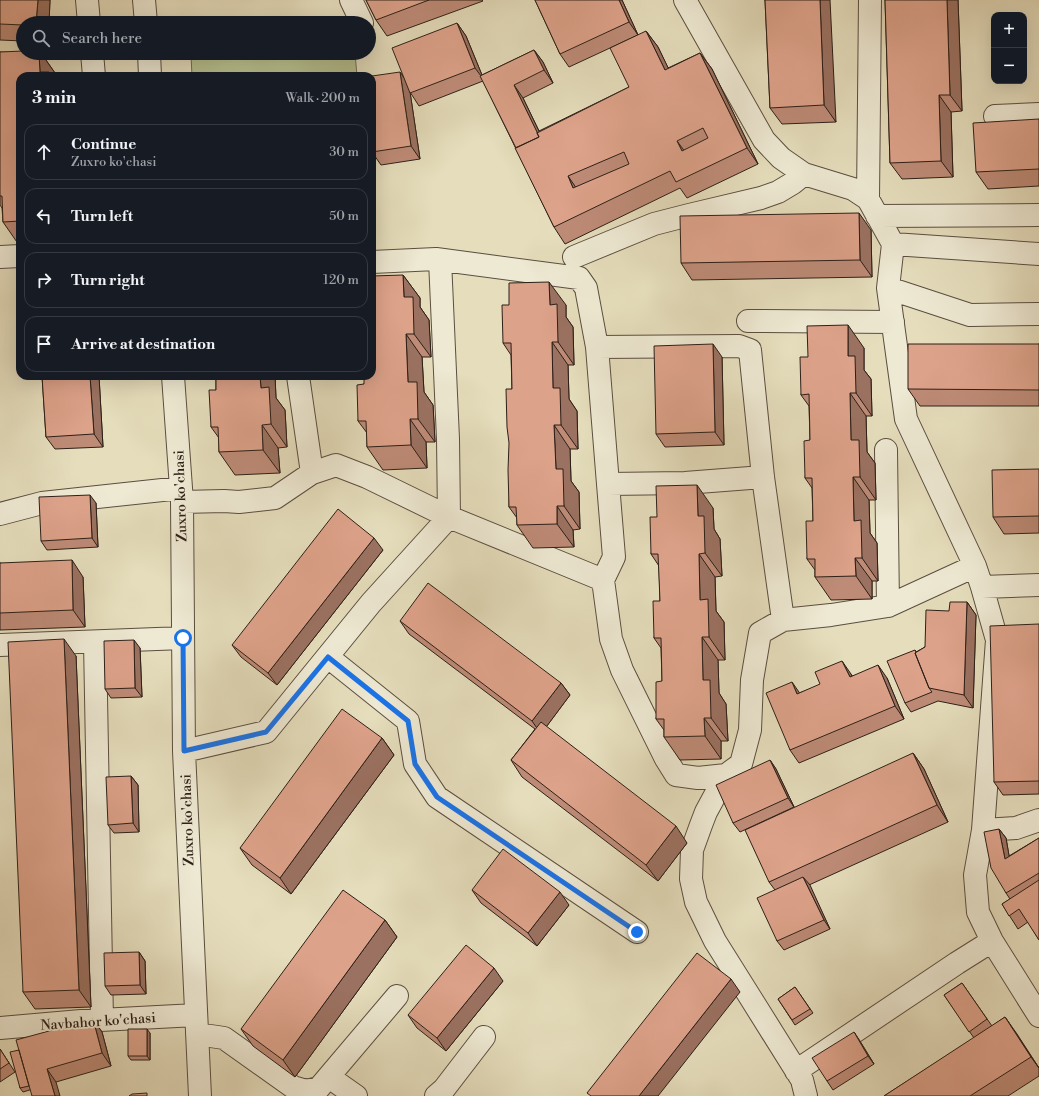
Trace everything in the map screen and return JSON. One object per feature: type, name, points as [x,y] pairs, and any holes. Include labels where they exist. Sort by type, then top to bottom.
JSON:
[{"type":"street","points":[[87,0],[88,16]]},
{"type":"street","points":[[144,0],[145,16]]},
{"type":"street","points":[[351,0],[359,16]]},
{"type":"street","points":[[685,0],[764,140],[781,158],[804,174],[853,189],[872,208],[893,244],[888,288],[906,418],[975,566],[997,640],[983,830],[975,875],[978,912],[992,941],[1039,1016]]},
{"type":"street","points":[[870,0],[872,208]]},
{"type":"street","points":[[93,60],[94,72]]},
{"type":"street","points":[[149,60],[150,72]]},
{"type":"street","points":[[995,116],[1039,114]]},
{"type":"street","points":[[574,257],[654,224],[778,192],[804,174]]},
{"type":"street","points":[[872,208],[1039,215]]},
{"type":"street","points":[[893,244],[1039,254]]},
{"type":"street","points":[[0,257],[16,256]]},
{"type":"street","points":[[376,262],[436,259],[580,278],[586,288],[597,347],[614,557],[603,580],[611,639],[619,664],[666,759],[676,775],[698,778],[726,775]]},
{"type":"street","points":[[184,751],[266,732],[371,603],[449,518],[448,439],[440,260]]},
{"type":"street","points":[[888,288],[970,315],[1039,314]]},
{"type":"street","points":[[748,321],[893,322]]},
{"type":"street","points":[[597,347],[739,346],[750,350],[763,477],[783,620]]},
{"type":"street","name":"Zuxro ko'chasi","points":[[173,380],[181,495],[184,751],[200,1096]]},
{"type":"street","points":[[299,380],[312,473]]},
{"type":"street","points":[[886,450],[888,606]]},
{"type":"street","points":[[0,514],[42,503],[181,495],[239,502],[275,498],[312,473],[336,465],[367,477],[449,518],[603,580]]},
{"type":"street","points":[[608,484],[685,483],[763,477]]},
{"type":"street","points":[[806,1096],[802,1080],[715,941],[696,902],[691,879],[692,850],[706,812],[726,775],[741,764],[750,730],[752,680],[760,633],[783,620],[831,615],[888,606],[975,566]]},
{"type":"street","points":[[982,587],[1039,585]]},
{"type":"street","points":[[0,645],[183,638]]},
{"type":"street","points":[[95,642],[102,1020]]},
{"type":"street","points":[[328,657],[408,721],[415,764],[437,797],[637,932]]},
{"type":"street","points":[[983,830],[1016,828],[1039,820]]},
{"type":"street","points":[[796,1071],[992,941]]},
{"type":"street","name":"Navbahor ko'chasi","points":[[0,1028],[102,1020],[196,1024],[224,1038],[293,1087],[306,1091],[319,1088],[397,996]]},
{"type":"street","points":[[0,1019],[0,1028]]},
{"type":"street","points":[[436,1096],[444,1089],[484,1037]]},
{"type":"street","points":[[329,1077],[356,1096]]},
{"type":"green space","points":[[191,60],[356,60],[357,72],[192,72]]},
{"type":"building","points":[[0,0],[38,0],[37,16],[16,16],[16,25],[0,24]]},
{"type":"building","points":[[366,0],[429,0],[376,20],[376,16],[374,16]]},
{"type":"building","points":[[535,0],[619,0],[629,22],[560,54]]},
{"type":"building","points":[[765,0],[820,0],[824,105],[770,108]]},
{"type":"building","points":[[885,0],[947,0],[950,95],[939,95],[941,161],[890,163]]},
{"type":"building","points":[[457,23],[475,68],[410,93],[392,48]]},
{"type":"building","points":[[646,31],[665,70],[700,53],[747,148],[676,182],[670,171],[554,227],[515,148],[539,137],[537,133],[629,87],[610,48]],"holes":[[[703,128],[708,138],[682,151],[677,141]],[[624,152],[629,164],[573,188],[568,176]]]},
{"type":"building","points":[[534,50],[544,70],[514,85],[539,137],[516,148],[480,76]]},
{"type":"building","points":[[16,51],[16,60],[39,60],[40,72],[16,72],[16,221],[3,222],[2,196],[0,196],[0,52]]},
{"type":"building","points":[[400,72],[411,146],[376,151],[376,75]]},
{"type":"building","points":[[1039,119],[1039,169],[976,172],[973,123]]},
{"type":"building","points":[[859,213],[860,260],[681,263],[680,216]]},
{"type":"building","points":[[403,275],[404,297],[413,297],[414,334],[406,334],[408,382],[417,382],[418,419],[410,419],[411,445],[367,447],[366,421],[358,421],[357,385],[364,384],[364,380],[376,380],[376,276]]},
{"type":"building","points":[[549,282],[550,305],[557,304],[558,342],[552,342],[553,388],[560,388],[561,425],[554,425],[556,469],[563,469],[564,506],[557,506],[557,524],[517,525],[516,507],[509,507],[509,443],[506,389],[512,389],[511,343],[503,343],[502,305],[509,305],[509,283]]},
{"type":"building","points":[[848,325],[848,356],[855,356],[856,393],[850,393],[851,440],[859,440],[860,477],[853,477],[854,521],[861,520],[862,558],[855,558],[856,576],[815,577],[815,559],[807,559],[806,521],[813,521],[812,478],[805,478],[804,441],[810,440],[809,394],[801,395],[800,357],[808,357],[807,326]]},
{"type":"building","points":[[713,344],[715,432],[656,434],[654,346]]},
{"type":"building","points":[[908,344],[1039,344],[1039,390],[908,389]]},
{"type":"building","points":[[42,380],[90,380],[94,434],[46,437]]},
{"type":"building","points":[[216,380],[260,380],[261,388],[269,387],[271,424],[262,425],[263,450],[219,452],[218,427],[211,427],[209,390],[216,390]]},
{"type":"building","points":[[1039,469],[1039,516],[993,517],[992,470]]},
{"type":"building","points":[[697,485],[698,516],[704,516],[705,553],[699,554],[700,600],[708,599],[709,637],[702,637],[703,680],[710,680],[711,718],[704,718],[705,736],[664,737],[664,719],[656,719],[656,682],[662,681],[661,638],[654,638],[653,601],[660,601],[658,554],[651,554],[650,517],[657,517],[656,486]]},
{"type":"building","points":[[90,495],[92,538],[41,541],[39,497]]},
{"type":"building","points":[[338,509],[374,538],[268,673],[232,645]]},
{"type":"building","points":[[72,560],[73,610],[0,613],[0,563]]},
{"type":"building","points":[[428,583],[561,683],[532,721],[400,621]]},
{"type":"building","points":[[950,602],[967,602],[964,695],[929,688],[915,653],[925,647],[926,610],[949,611]]},
{"type":"building","points":[[1039,624],[1039,781],[994,782],[990,626]]},
{"type":"building","points":[[64,639],[79,990],[23,992],[8,642]]},
{"type":"building","points":[[134,640],[135,688],[105,689],[104,641]]},
{"type":"building","points":[[915,650],[929,688],[932,692],[905,703],[887,661]]},
{"type":"building","points":[[842,661],[850,677],[878,665],[895,706],[790,750],[766,693],[792,682],[797,694],[820,684],[815,672]]},
{"type":"building","points":[[342,709],[382,738],[280,878],[240,848]]},
{"type":"building","points":[[541,722],[676,826],[646,865],[511,760]]},
{"type":"building","points":[[913,753],[937,805],[769,882],[745,830]]},
{"type":"building","points":[[770,760],[788,798],[733,823],[716,785]]},
{"type":"building","points":[[131,776],[133,823],[108,825],[106,777]]},
{"type":"building","points":[[999,829],[1005,859],[1039,838],[1039,873],[1006,893],[991,868],[984,832]]},
{"type":"building","points":[[503,849],[560,892],[528,933],[472,890]]},
{"type":"building","points":[[803,877],[824,920],[777,941],[757,898]]},
{"type":"building","points":[[1039,880],[1039,940],[1019,909],[1009,916],[1002,904]]},
{"type":"building","points":[[343,890],[385,920],[283,1060],[241,1029]]},
{"type":"building","points":[[466,945],[494,968],[437,1038],[408,1015]]},
{"type":"building","points":[[139,952],[140,985],[105,986],[104,953]]},
{"type":"building","points":[[697,953],[731,979],[639,1096],[591,1096],[587,1093]]},
{"type":"building","points":[[962,983],[987,1019],[969,1032],[944,995]]},
{"type":"building","points":[[795,987],[810,1009],[792,1020],[778,999]]},
{"type":"building","points":[[1005,1017],[1031,1057],[970,1096],[884,1096]]},
{"type":"building","points":[[93,1019],[102,1053],[47,1069],[55,1096],[32,1096],[16,1040]]},
{"type":"building","points":[[128,1029],[147,1029],[147,1056],[128,1056]]},
{"type":"building","points":[[854,1032],[868,1056],[827,1081],[812,1058]]},
{"type":"building","points":[[0,1049],[9,1063],[0,1069]]},
{"type":"building","points":[[19,1050],[29,1086],[20,1088],[10,1052]]},
{"type":"building","points":[[147,1093],[147,1096],[129,1096],[132,1094]]},
{"type":"route","points":[[183,638],[184,751],[266,732],[328,657],[408,721],[415,764],[437,797],[637,932]]}]
